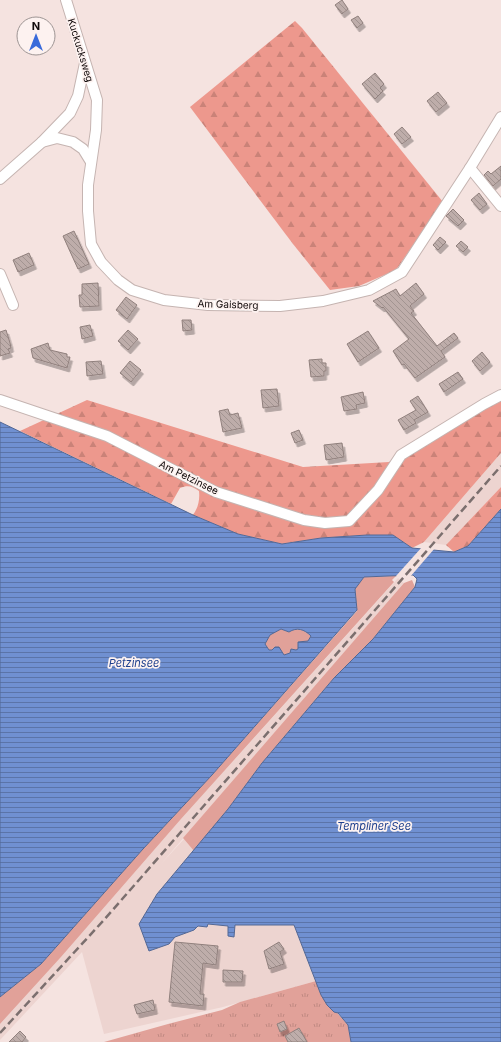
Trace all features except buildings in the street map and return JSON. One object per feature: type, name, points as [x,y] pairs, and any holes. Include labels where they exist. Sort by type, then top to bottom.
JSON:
[{"type":"street","name":"Kuckucksweg","points":[[66,0],[97,100]]},
{"type":"street","points":[[0,179],[42,142],[70,113],[78,96],[85,61]]},
{"type":"street","name":"Am Gaisberg","points":[[97,100],[96,130],[88,185],[88,211],[92,244],[101,262],[118,280],[132,290],[164,300],[208,305],[280,306],[322,301],[369,290],[402,272],[470,168],[501,117]]},
{"type":"street","points":[[42,142],[57,138],[73,142],[83,149],[91,162]]},
{"type":"street","points":[[470,168],[501,206]]},
{"type":"street","points":[[0,274],[12,305]]},
{"type":"street","name":"Am Petzinsee","points":[[0,400],[107,436],[216,492],[304,520],[325,523],[349,521],[378,490],[402,455],[484,404],[501,396]]},
{"type":"shaded area","points":[[501,453],[501,487],[446,545],[424,542]]},
{"type":"shaded area","points":[[398,578],[404,583],[161,864],[184,839],[194,851],[157,894],[169,944],[175,937],[194,930],[198,926],[206,927],[207,924],[228,926],[234,937],[234,925],[294,925],[316,981],[223,1007],[104,1034],[82,952],[0,1040],[0,1024],[61,957],[181,819]]},
{"type":"green space","points":[[295,21],[443,202],[396,270],[359,286],[330,290],[293,244],[190,107]]},
{"type":"green space","points":[[501,390],[501,453],[424,542],[412,548],[393,535],[321,538],[282,544],[238,534],[193,515],[197,507],[199,491],[190,486],[180,488],[171,504],[20,431],[87,400],[303,467],[389,462]]},
{"type":"green space","points":[[501,487],[501,509],[468,546],[454,552],[446,545]]},
{"type":"green space","points":[[396,576],[392,580],[394,582],[181,819],[61,957],[0,1024],[0,997],[41,964],[143,849],[212,775],[357,611],[355,589],[364,577]]},
{"type":"green space","points":[[412,580],[415,587],[373,639],[334,678],[262,763],[228,809],[194,851],[183,838],[404,583]]},
{"type":"green space","points":[[281,629],[289,632],[300,630],[311,636],[307,643],[300,648],[284,655],[275,647],[272,650],[269,650],[265,644],[270,635]]},
{"type":"green space","points":[[316,981],[321,995],[348,1025],[351,1042],[104,1042],[222,1010],[240,1002]]},
{"type":"water","points":[[0,422],[193,515],[238,534],[282,544],[321,538],[393,535],[412,548],[454,552],[468,546],[501,509],[501,1042],[351,1042],[348,1025],[338,1013],[334,1012],[327,1005],[321,995],[294,925],[235,925],[234,937],[228,936],[228,926],[208,924],[207,927],[198,926],[194,930],[175,937],[169,944],[149,951],[139,924],[157,894],[228,809],[262,763],[334,678],[373,639],[415,587],[417,579],[413,575],[364,577],[355,589],[357,610],[212,775],[143,849],[41,964],[0,997]],"holes":[[[281,629],[289,632],[300,630],[311,636],[308,641],[298,642],[298,649],[291,649],[290,653],[284,655],[279,647],[269,650],[265,644],[270,635]]]},
{"type":"pier","points":[[422,547],[435,548],[410,577],[398,578],[396,576]]},
{"type":"railway","points":[[0,1033],[103,921],[501,466]]},
{"type":"water label","name":"Petzinsee","points":[[134,663]]},
{"type":"water label","name":"Templiner See","points":[[374,826]]}]
